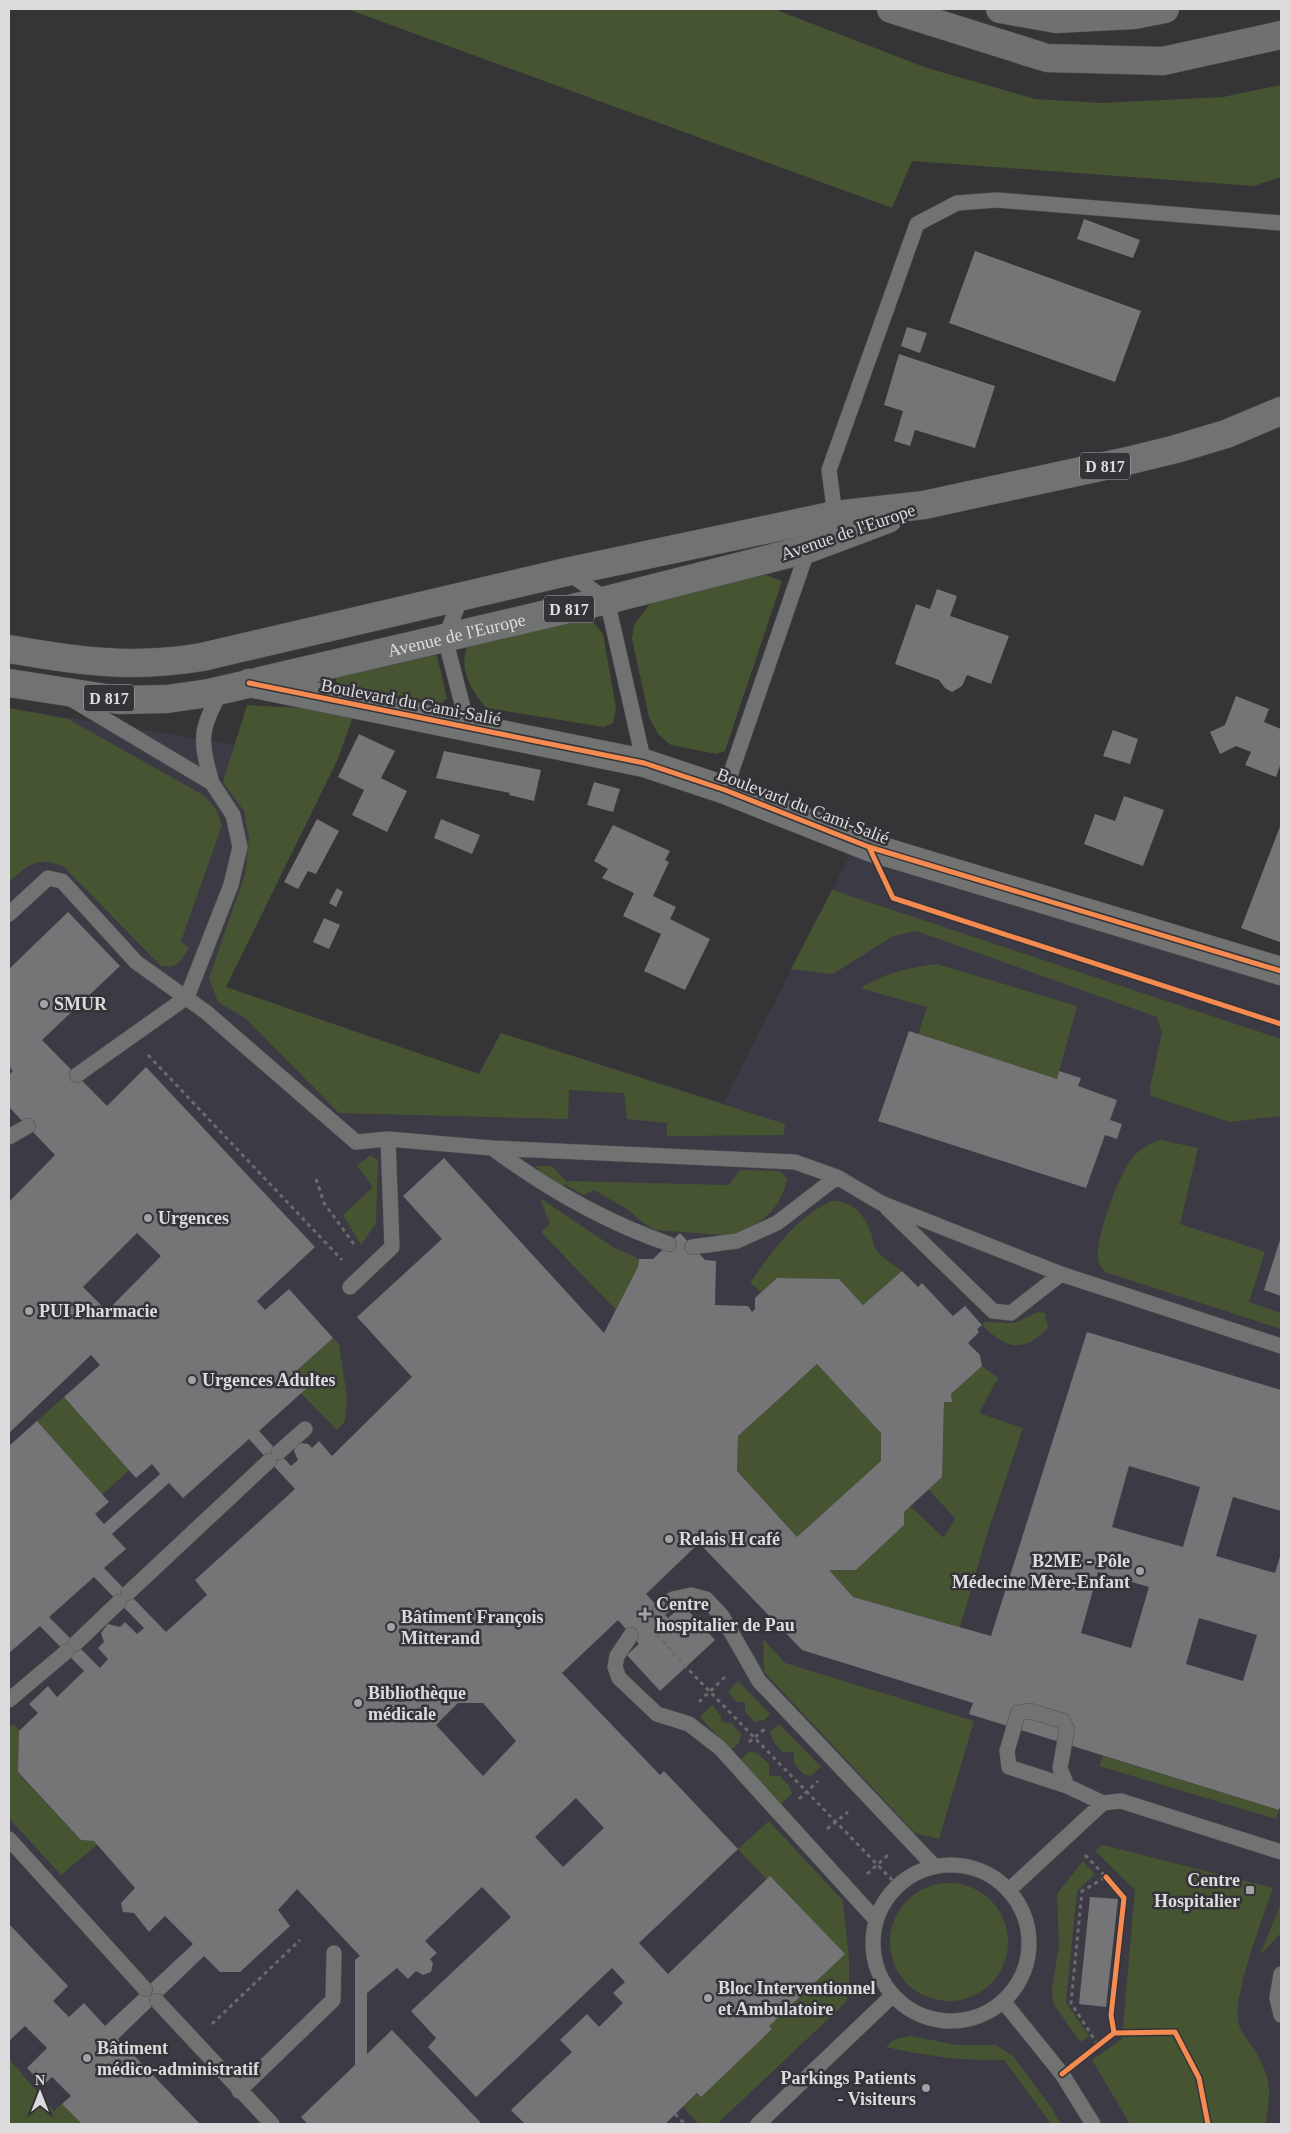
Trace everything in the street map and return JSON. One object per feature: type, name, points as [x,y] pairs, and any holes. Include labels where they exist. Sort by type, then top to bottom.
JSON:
[{"type":"highway","points":[[891,9],[1047,58],[1163,61],[1281,35]]},
{"type":"highway","points":[[1000,9],[1056,19],[1134,15],[1165,9]]},
{"type":"main road","name":"Avenue de l'Europe","points":[[9,649],[92,662],[127,665],[168,663],[202,657],[566,572],[835,515],[924,505],[1176,449],[1226,434],[1281,411]]},
{"type":"main road","name":"Avenue de l'Europe","points":[[9,683],[61,693],[119,700],[167,699],[222,689],[607,600],[808,548],[924,505]]},
{"type":"street","name":"Boulevard du Cami-Salié","points":[[249,683],[644,763],[725,790],[869,847],[1281,971]]},
{"type":"lane","points":[[835,515],[829,470],[917,224],[957,203],[997,200],[1281,222]]},
{"type":"lane","points":[[725,790],[808,548]]},
{"type":"lane","points":[[566,572],[607,600],[644,763]]},
{"type":"lane","points":[[462,595],[445,638],[468,727]]},
{"type":"lane","points":[[77,1076],[187,997],[197,976],[231,885],[240,847],[233,815],[212,783],[205,758],[202,733],[206,719],[222,689]]},
{"type":"lane","points":[[61,693],[212,783]]},
{"type":"lane","points":[[9,914],[48,878],[62,881],[136,962],[206,1012],[356,1142],[388,1139],[492,1148],[795,1162],[837,1177],[882,1203],[1061,1274],[1281,1346]]},
{"type":"lane","points":[[9,1137],[28,1126]]},
{"type":"lane","points":[[355,1283],[392,1247],[388,1139]]},
{"type":"lane","points":[[492,1148],[535,1180],[634,1232],[669,1244]]},
{"type":"lane","points":[[692,1247],[737,1241],[777,1222],[837,1177]]},
{"type":"lane","points":[[882,1203],[993,1311],[1011,1313],[1061,1274]]},
{"type":"lane","points":[[9,1700],[70,1648],[305,1429]]},
{"type":"lane","points":[[660,1609],[673,1599],[691,1595],[706,1600],[722,1616],[759,1681],[934,1866]]},
{"type":"lane","points":[[632,1635],[617,1656],[616,1667],[619,1678],[657,1714],[689,1724],[730,1759],[876,1920]]},
{"type":"lane","points":[[1067,1786],[1060,1768],[1067,1729],[1063,1721],[1030,1711],[1018,1713],[1007,1751],[1008,1767],[1067,1786],[1103,1804]]},
{"type":"lane","points":[[1008,1890],[1103,1804],[1120,1801],[1281,1852]]},
{"type":"lane","points":[[9,1839],[145,1988]]},
{"type":"lane","points":[[961,1865],[987,1874],[1008,1890],[1022,1910],[1029,1934],[1027,1959],[1019,1982],[1003,2001],[982,2014],[967,2019],[959,2021],[934,2020],[912,2011],[893,1995],[878,1973],[872,1946],[876,1920],[884,1901],[897,1885],[915,1873],[934,1866],[961,1865]]},
{"type":"lane","points":[[239,2091],[333,2000],[334,1954]]},
{"type":"lane","points":[[1281,1974],[1278,1998],[1281,2015]]},
{"type":"lane","points":[[758,2124],[893,1995]]},
{"type":"lane","points":[[157,2001],[239,2091],[272,2124]]},
{"type":"lane","points":[[1003,2001],[1062,2074],[1093,2124]]},
{"type":"path","points":[[131,1037],[355,1283]]},
{"type":"path","points":[[316,1179],[324,1203],[360,1253],[355,1283]]},
{"type":"path","points":[[680,1721],[746,1658]]},
{"type":"path","points":[[686,1667],[897,1885]]},
{"type":"path","points":[[730,1759],[786,1710]]},
{"type":"path","points":[[781,1815],[837,1764]]},
{"type":"path","points":[[807,1844],[837,1822],[867,1795]]},
{"type":"path","points":[[1067,1836],[1112,1884]]},
{"type":"path","points":[[849,1890],[908,1838]]},
{"type":"path","points":[[1098,2045],[1072,2003],[1082,1891],[1106,1877]]},
{"type":"path","points":[[194,2041],[300,1940]]},
{"type":"path","points":[[1062,2074],[1104,2041]]},
{"type":"path","points":[[675,2114],[686,2124]]},
{"type":"shaded area","name":"Centre hospitalier de Pau","points":[[9,708],[337,761],[226,987],[478,1074],[501,1033],[723,1103],[854,847],[1281,983],[1281,2124],[9,2124]]},
{"type":"green space","points":[[347,9],[774,9],[927,68],[1035,99],[1102,103],[1223,97],[1281,85],[1281,177],[1254,186],[912,161],[892,208]]},
{"type":"green space","points":[[759,572],[782,581],[725,751],[716,754],[671,745],[658,734],[649,717],[632,639],[634,625],[654,598]]},
{"type":"green space","points":[[589,616],[603,634],[616,708],[613,723],[604,727],[486,708],[467,678],[464,662],[468,643]]},
{"type":"green space","points":[[436,651],[447,699],[443,703],[337,685],[335,675]]},
{"type":"green space","points":[[247,705],[355,711],[337,761],[226,987],[479,1074],[501,1033],[785,1124],[784,1135],[667,1136],[667,1123],[627,1119],[624,1093],[569,1090],[568,1119],[339,1113],[245,1018],[218,1002],[209,978],[245,874],[249,839],[244,811],[223,782]]},
{"type":"green space","points":[[9,708],[68,719],[205,796],[217,811],[222,825],[181,941],[189,948],[175,965],[161,966],[63,866],[39,862],[22,871],[9,882]]},
{"type":"green space","points":[[832,890],[1281,1039],[1281,1116],[1230,1122],[1151,1096],[1150,1087],[1162,1033],[1157,1017],[917,931],[893,936],[833,974],[791,969]]},
{"type":"green space","points":[[937,964],[1077,1006],[1057,1079],[918,1035],[927,1007],[860,988],[879,978],[897,972]]},
{"type":"green space","points":[[1160,1140],[1198,1148],[1180,1224],[1265,1252],[1249,1302],[1281,1313],[1281,1329],[1105,1272],[1101,1267],[1098,1258],[1098,1248],[1115,1190],[1134,1156],[1146,1146]]},
{"type":"green space","points":[[370,1155],[378,1160],[376,1223],[361,1245],[343,1215],[373,1187],[357,1166]]},
{"type":"green space","points":[[536,1166],[552,1166],[566,1181],[729,1185],[740,1170],[780,1171],[787,1179],[779,1201],[764,1219],[744,1231],[722,1235],[656,1230],[646,1225],[627,1209],[594,1190],[584,1195],[566,1185],[552,1186]]},
{"type":"green space","points":[[540,1198],[613,1247],[639,1259],[638,1267],[616,1310],[541,1232],[550,1224]]},
{"type":"green space","points":[[831,1201],[845,1203],[861,1214],[872,1235],[877,1251],[902,1271],[863,1305],[839,1279],[778,1278],[762,1292],[750,1283],[795,1226],[818,1208]]},
{"type":"green space","points":[[1038,1312],[1045,1313],[1048,1328],[1030,1342],[1022,1345],[1014,1345],[999,1339],[982,1325],[985,1322],[1015,1323]]},
{"type":"green space","points":[[333,1338],[339,1344],[347,1397],[345,1421],[337,1430],[301,1393],[307,1387],[295,1372]]},
{"type":"green space","points":[[817,1364],[881,1433],[881,1461],[797,1537],[737,1471],[738,1436]]},
{"type":"green space","points":[[982,1366],[998,1378],[979,1413],[1023,1428],[988,1531],[960,1627],[853,1597],[829,1570],[856,1570],[904,1525],[904,1512],[910,1506],[944,1538],[955,1518],[928,1489],[942,1477],[944,1402],[952,1402],[951,1394]]},
{"type":"green space","points":[[64,1397],[129,1470],[102,1495],[37,1421]]},
{"type":"green space","points":[[763,1639],[785,1663],[974,1721],[939,1839],[915,1833],[764,1672]]},
{"type":"green space","points":[[738,1681],[770,1714],[764,1720],[755,1722],[745,1712],[745,1702],[737,1702],[728,1692]]},
{"type":"green space","points":[[712,1705],[721,1716],[721,1722],[731,1723],[741,1734],[739,1743],[731,1750],[700,1717]]},
{"type":"green space","points":[[14,1724],[19,1731],[18,1773],[81,1840],[94,1841],[98,1844],[61,1875],[9,1818],[9,1728]]},
{"type":"green space","points":[[779,1724],[821,1767],[811,1776],[803,1774],[794,1763],[794,1752],[782,1752],[773,1741],[770,1732]]},
{"type":"green space","points":[[750,1751],[758,1754],[769,1764],[769,1776],[780,1776],[790,1787],[792,1794],[781,1804],[740,1760]]},
{"type":"green space","points":[[1103,1756],[1279,1810],[1276,1819],[1099,1766]]},
{"type":"green space","points":[[769,1821],[843,1901],[849,1959],[849,1987],[846,2002],[717,2124],[699,2124],[683,2107],[769,2026],[767,1880],[738,1849]]},
{"type":"green space","points":[[1103,1845],[1273,1888],[1243,1978],[1238,2013],[1240,2028],[1265,2071],[1269,2087],[1266,2124],[1130,2124],[1092,2060],[1122,2039],[1135,1890],[1095,1851]]},
{"type":"green space","points":[[1083,1861],[1095,1874],[1077,1891],[1066,2002],[1089,2036],[1080,2042],[1053,2003],[1052,1987],[1059,1946],[1057,1894]]},
{"type":"green space","points":[[949,1883],[972,1887],[991,1900],[1004,1919],[1008,1942],[1004,1965],[991,1984],[972,1997],[949,2001],[926,1997],[907,1984],[894,1965],[890,1942],[894,1919],[907,1900],[926,1887]]},
{"type":"green space","points":[[1281,1903],[1281,1933],[1260,1955]]},
{"type":"green space","points":[[911,2036],[957,2045],[996,2045],[1013,2056],[1053,2110],[1061,2124],[1051,2124],[1004,2060],[974,2060],[945,2057],[886,2047],[895,2039]]},
{"type":"green space","points":[[9,2059],[54,2111],[62,2104],[82,2124],[9,2124]]},
{"type":"building","points":[[1084,219],[1140,240],[1133,258],[1077,239]]},
{"type":"building","points":[[975,251],[1141,311],[1115,382],[949,323]]},
{"type":"building","points":[[907,327],[927,333],[920,353],[901,346]]},
{"type":"building","points":[[899,354],[995,386],[975,448],[915,430],[910,446],[894,441],[903,411],[884,405]]},
{"type":"building","points":[[937,589],[957,596],[950,616],[1009,636],[991,684],[967,675],[962,686],[952,692],[945,688],[939,680],[895,664],[916,604],[930,609]]},
{"type":"building","points":[[1236,696],[1269,709],[1264,722],[1281,729],[1281,763],[1276,777],[1245,765],[1251,752],[1236,746],[1220,754],[1210,732],[1225,725]]},
{"type":"building","points":[[1113,730],[1138,739],[1130,764],[1103,756]]},
{"type":"building","points":[[359,734],[395,751],[381,778],[407,791],[387,832],[352,815],[364,790],[338,777]]},
{"type":"building","points":[[444,751],[541,770],[534,801],[509,795],[510,793],[436,778]]},
{"type":"building","points":[[594,782],[620,789],[613,812],[587,805]]},
{"type":"building","points":[[1124,796],[1164,810],[1143,866],[1084,844],[1095,814],[1115,821]]},
{"type":"building","points":[[317,819],[339,831],[316,874],[308,871],[298,889],[284,882]]},
{"type":"building","points":[[441,819],[480,835],[472,854],[434,838]]},
{"type":"building","points":[[1281,824],[1281,939],[1280,942],[1241,928]]},
{"type":"building","points":[[613,825],[670,851],[665,860],[669,862],[653,896],[676,907],[670,919],[710,939],[685,990],[644,971],[661,934],[623,916],[634,893],[602,878],[608,869],[594,861]]},
{"type":"building","points":[[337,888],[343,892],[336,907],[329,903]]},
{"type":"building","points":[[68,912],[120,966],[42,1040],[107,1106],[146,1067],[315,1247],[257,1301],[265,1310],[289,1289],[333,1338],[295,1372],[308,1387],[259,1431],[291,1466],[298,1460],[294,1451],[295,1445],[300,1443],[308,1444],[312,1448],[319,1441],[332,1456],[412,1377],[357,1317],[442,1239],[403,1196],[444,1158],[604,1333],[638,1267],[639,1259],[653,1259],[680,1233],[705,1260],[716,1261],[715,1305],[748,1306],[752,1312],[755,1309],[755,1298],[777,1278],[839,1279],[863,1305],[902,1271],[918,1287],[922,1283],[953,1316],[965,1306],[982,1325],[977,1329],[979,1332],[968,1343],[980,1355],[982,1366],[951,1394],[952,1402],[944,1402],[942,1477],[904,1512],[904,1525],[856,1570],[829,1570],[853,1597],[991,1636],[1087,1332],[1281,1390],[1281,1511],[1233,1497],[1216,1556],[1275,1573],[1281,1553],[1281,1803],[1279,1810],[969,1714],[973,1703],[802,1650],[699,1543],[646,1594],[668,1618],[683,1605],[715,1640],[660,1691],[627,1655],[639,1644],[618,1620],[562,1673],[660,1775],[664,1771],[738,1849],[639,1943],[668,1974],[770,1876],[845,1954],[769,2026],[772,2029],[701,2097],[697,2093],[665,2124],[525,2124],[511,2110],[572,2052],[560,2040],[587,2014],[599,2027],[623,2003],[613,1993],[625,1982],[612,1968],[476,2097],[428,2047],[436,2038],[411,2011],[511,1917],[482,1887],[425,1941],[437,1953],[430,1959],[433,1963],[431,1972],[423,1975],[416,1971],[408,1979],[397,1968],[367,1993],[367,2054],[392,2030],[482,2124],[308,2124],[301,2117],[355,2065],[355,1960],[360,1956],[297,1889],[278,1910],[290,1926],[240,1972],[220,1972],[204,1956],[118,2039],[200,2124],[82,2124],[62,2104],[71,2096],[52,2077],[43,2085],[27,2068],[47,2048],[25,2026],[9,2041],[9,1924],[68,1986],[53,2001],[69,2017],[84,2003],[105,2026],[193,1944],[165,1916],[149,1932],[134,1913],[123,1912],[121,1903],[135,1888],[94,1841],[81,1840],[18,1772],[19,1731],[38,1713],[29,1704],[48,1686],[57,1697],[84,1671],[40,1626],[9,1653],[9,1446],[37,1421],[109,1502],[95,1514],[104,1524],[160,1474],[152,1464],[136,1478],[64,1397],[100,1365],[91,1355],[9,1433],[9,1202],[55,1155],[9,1107],[9,1075],[13,1071],[9,1067],[9,969]],"holes":[[[137,1233],[161,1256],[107,1311],[83,1287]],[[817,1364],[881,1433],[881,1461],[797,1537],[737,1471],[738,1436]],[[249,1439],[295,1489],[195,1580],[207,1595],[166,1632],[104,1568],[126,1549],[112,1534],[169,1483],[183,1498]],[[1129,1466],[1200,1487],[1183,1547],[1112,1527]],[[1098,1572],[1149,1587],[1131,1648],[1081,1633]],[[94,1577],[144,1628],[137,1634],[125,1622],[120,1627],[108,1624],[101,1633],[104,1642],[98,1648],[108,1659],[100,1668],[49,1617]],[[1199,1618],[1257,1635],[1243,1681],[1186,1664]],[[458,1703],[483,1703],[516,1741],[483,1776],[436,1725]],[[576,1798],[604,1828],[563,1867],[535,1837]]]},
{"type":"building","points":[[324,918],[340,925],[329,949],[313,942]]},
{"type":"building","points":[[909,1031],[1057,1079],[1059,1071],[1081,1078],[1078,1086],[1117,1100],[1110,1120],[1122,1124],[1117,1139],[1105,1135],[1086,1188],[878,1121]]},
{"type":"building","points":[[1281,1237],[1281,1296],[1264,1290]]},
{"type":"building","points":[[1090,1897],[1118,1899],[1106,2007],[1079,2004]]},
{"type":"cycle path","points":[[249,683],[644,763],[725,790],[869,847],[1281,971]]},
{"type":"cycle path","points":[[869,847],[893,898],[1281,1024]]},
{"type":"cycle path","points":[[1106,1877],[1124,1898],[1111,2015],[1114,2033]]},
{"type":"cycle path","points":[[1062,2074],[1114,2033],[1175,2032],[1199,2078],[1208,2124]]},
{"type":"place","name":"SMUR","points":[[44,1004]]},
{"type":"place","name":"Urgences","points":[[148,1218]]},
{"type":"place","name":"PUI Pharmacie","points":[[29,1311]]},
{"type":"place","name":"Urgences Adultes","points":[[192,1380]]},
{"type":"place","name":"Relais H café","points":[[669,1539]]},
{"type":"place","name":"B2ME - Pôle Médecine Mère-Enfant","points":[[1140,1571]]},
{"type":"place","name":"Centre hospitalier de Pau","points":[[645,1614]]},
{"type":"place","name":"Bâtiment François Mitterand","points":[[391,1627]]},
{"type":"place","name":"Bibliothèque médicale","points":[[358,1703]]},
{"type":"place","name":"Centre Hospitalier","points":[[1250,1890]]},
{"type":"place","name":"Bloc Interventionnel et Ambulatoire","points":[[708,1998]]},
{"type":"place","name":"Bâtiment médico-administratif","points":[[87,2058]]},
{"type":"place","name":"Parkings Patients - Visiteurs","points":[[926,2088]]}]
